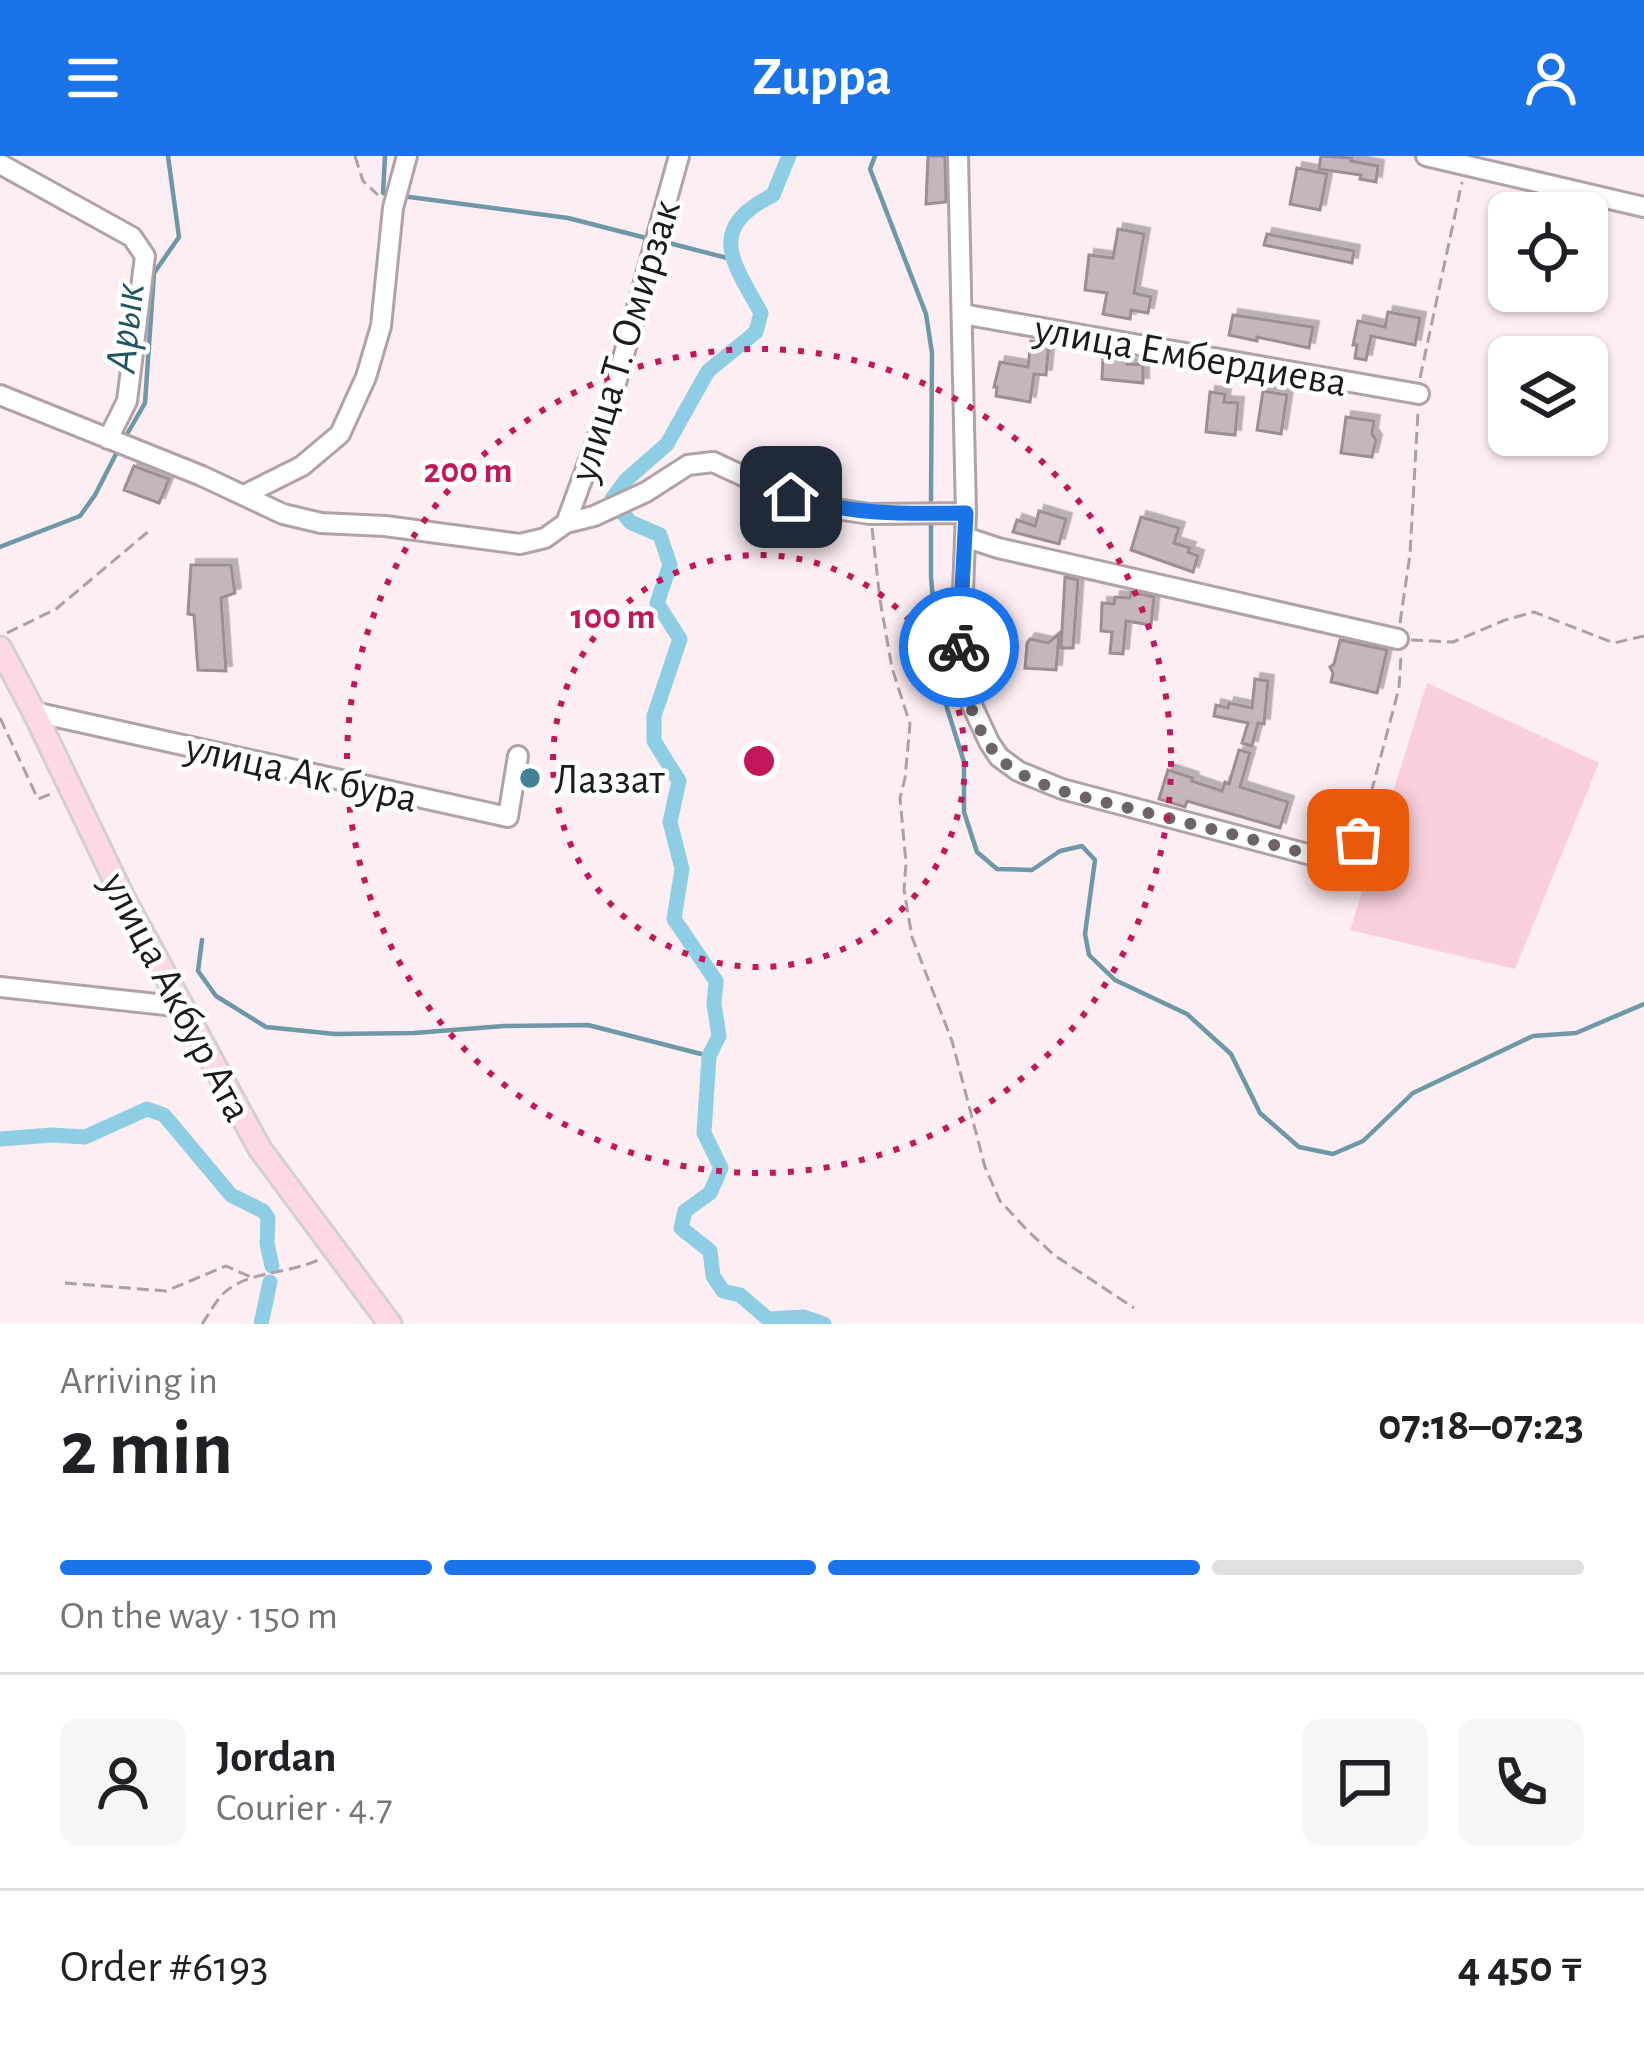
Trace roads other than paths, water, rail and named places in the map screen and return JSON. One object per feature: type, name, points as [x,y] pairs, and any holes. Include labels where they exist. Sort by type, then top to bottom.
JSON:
[{"type":"main road","name":"улица Акбур Ата","points":[[0,648],[125,901],[260,1149],[390,1324]]},
{"type":"street","points":[[244,495],[302,466],[340,434],[366,377],[381,326],[393,208],[407,156]]},
{"type":"street","name":"улица Т. Омирзак","points":[[566,523],[611,401],[679,156]]},
{"type":"street","points":[[958,156],[966,513],[960,669],[988,742],[1007,764],[1062,789],[1315,856],[1338,857],[1358,840]]},
{"type":"street","points":[[1426,156],[1644,207]]},
{"type":"street","points":[[0,164],[132,237],[145,256],[127,401],[108,439],[0,395]]},
{"type":"street","name":"улица Ембердиева","points":[[962,314],[1419,394]]},
{"type":"street","name":"улица Т. Омирзак","points":[[108,439],[283,514],[321,523],[385,526],[520,544],[545,538],[566,523],[627,501],[688,465],[713,462],[791,497],[829,508],[870,514],[966,513]]},
{"type":"street","points":[[965,537],[1398,639]]},
{"type":"street","name":"улица Ак бура","points":[[34,712],[508,817],[518,755]]},
{"type":"street","points":[[0,986],[184,1007]]},
{"type":"waterway","name":"Арык","points":[[126,436],[145,403],[154,273],[179,237],[168,156]]},
{"type":"waterway","points":[[385,156],[383,193],[390,194]]},
{"type":"waterway","points":[[789,156],[773,195],[738,221],[732,234],[735,262],[761,313],[756,332],[708,371],[667,444],[612,499],[630,522],[660,535],[670,565],[657,603],[680,639],[654,716],[654,741],[679,781],[670,822],[682,869],[674,919],[716,981],[719,1036],[709,1056],[704,1133],[721,1168],[710,1193],[685,1211],[681,1228],[710,1251],[713,1276],[723,1291],[740,1295],[768,1319],[804,1317],[824,1324]]},
{"type":"waterway","points":[[875,156],[870,169],[926,314],[932,353],[931,500]]},
{"type":"waterway","points":[[402,196],[568,218],[650,239]]},
{"type":"waterway","points":[[661,241],[731,259]]},
{"type":"waterway","name":"Арык","points":[[0,547],[80,516],[116,454]]},
{"type":"waterway","points":[[931,523],[941,689],[964,762],[964,812],[977,852],[997,869],[1032,870],[1060,851],[1082,846],[1095,860],[1085,934],[1089,955],[1115,980],[1187,1014],[1231,1054],[1260,1113],[1299,1147],[1333,1154],[1363,1141],[1413,1093],[1533,1036],[1576,1033],[1644,1004]]},
{"type":"waterway","points":[[202,940],[198,971],[216,996],[266,1027],[335,1034],[588,1025],[709,1056]]},
{"type":"waterway","points":[[0,1139],[85,1137],[147,1109],[164,1115],[231,1195],[263,1211],[268,1218],[272,1266]]},
{"type":"waterway","points":[[261,1324],[270,1282]]},
{"type":"place","name":"Лаззат","points":[[530,778]]}]
